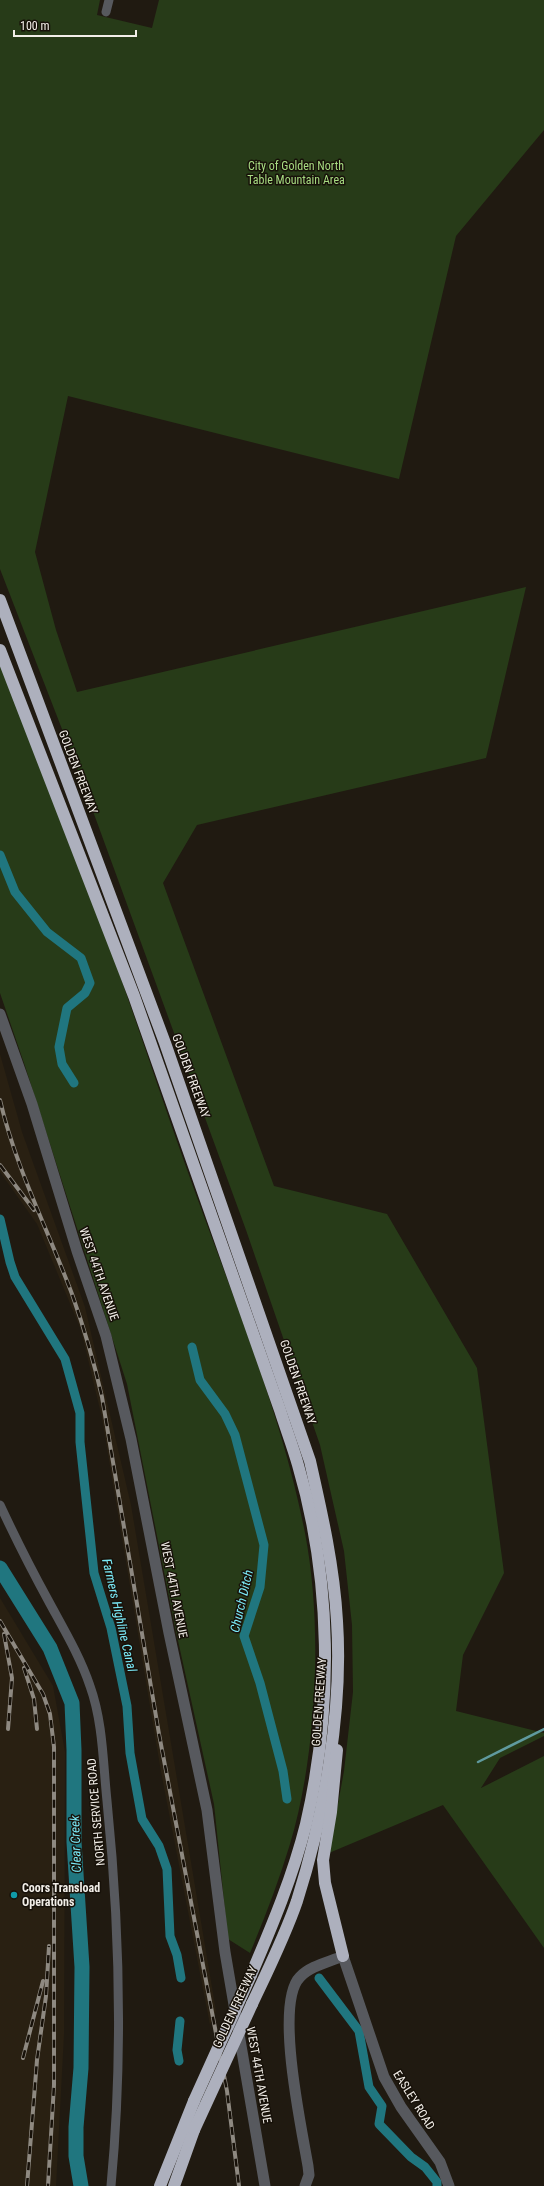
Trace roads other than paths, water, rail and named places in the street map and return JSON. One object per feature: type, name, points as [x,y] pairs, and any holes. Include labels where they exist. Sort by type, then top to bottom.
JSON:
[{"type":"highway","name":"GOLDEN FREEWAY","points":[[0,600],[165,1043],[310,1460],[333,1579],[337,1622],[337,1678],[332,1741],[317,1832],[296,1902],[252,2004],[194,2130],[174,2186]]},
{"type":"highway","name":"GOLDEN FREEWAY","points":[[0,650],[134,996],[280,1410],[298,1465],[309,1510],[321,1583],[325,1645],[324,1686],[320,1745],[306,1825],[284,1896],[252,1975],[194,2101],[160,2186]]},
{"type":"highway","points":[[337,1678],[336,1763],[323,1860],[325,1883],[343,1956]]},
{"type":"street","points":[[106,12],[109,0]]},
{"type":"street","name":"WEST 44TH AVENUE","points":[[0,1014],[32,1104],[77,1251],[106,1336],[131,1439],[169,1633],[207,1810],[225,1952],[265,2186]]},
{"type":"street","name":"NORTH SERVICE ROAD","points":[[0,1505],[80,1661],[91,1686],[96,1711],[112,1843],[117,1947],[119,2053],[117,2113],[111,2186]]},
{"type":"street","points":[[305,2186],[309,2175],[292,2064],[289,2030],[292,1996],[299,1978],[308,1971],[343,1956]]},
{"type":"street","name":"EASLEY ROAD","points":[[343,1956],[384,2078],[404,2113],[440,2162],[449,2186]]},
{"type":"waterway","name":"Church Ditch","points":[[0,855],[15,892],[47,932],[81,958],[90,983],[85,993],[67,1008],[59,1047],[62,1064],[74,1083]]},
{"type":"waterway","name":"Farmers Highline Canal","points":[[0,1219],[15,1277],[65,1359],[80,1413],[80,1442],[94,1573],[111,1628],[127,1706],[130,1753],[142,1819],[159,1846],[167,1869],[170,1936],[177,1955],[181,1978]]},
{"type":"waterway","name":"Church Ditch","points":[[192,1347],[200,1380],[225,1414],[235,1435],[264,1545],[260,1587],[244,1636],[260,1683],[283,1771],[287,1799]]},
{"type":"waterway","name":"Clear Creek","points":[[0,1568],[50,1648],[72,1703],[74,1750],[74,1842],[82,1967],[81,2068],[76,2127],[76,2156],[81,2186]]},
{"type":"waterway","points":[[478,1762],[544,1729]]},
{"type":"waterway","name":"Church Ditch","points":[[319,1978],[359,2031],[369,2087],[382,2106],[379,2124],[411,2157],[425,2167],[437,2182],[437,2186]]},
{"type":"waterway","name":"Farmers Highline Canal","points":[[179,2061],[177,2050],[180,2021]]},
{"type":"railway","points":[[0,1100],[6,1125],[23,1174],[72,1294],[85,1332],[102,1397],[159,1734],[227,2091],[239,2186]]},
{"type":"railway","points":[[0,1165],[34,1210]]},
{"type":"railway","points":[[0,1621],[43,1694],[50,1714],[54,1747],[54,2085],[48,2186]]},
{"type":"railway","points":[[4,1634],[12,1678],[8,1729]]},
{"type":"railway","points":[[24,1668],[34,1699],[37,1729]]},
{"type":"railway","points":[[27,2186],[37,2060],[46,1996],[49,1946]]},
{"type":"railway","points":[[23,2058],[43,1981]]},
{"type":"place","name":"Coors Transload Operations","points":[[14,1895]]},
{"type":"park label","name":"City of Golden North Table Mountain Area","points":[[296,173]]}]
